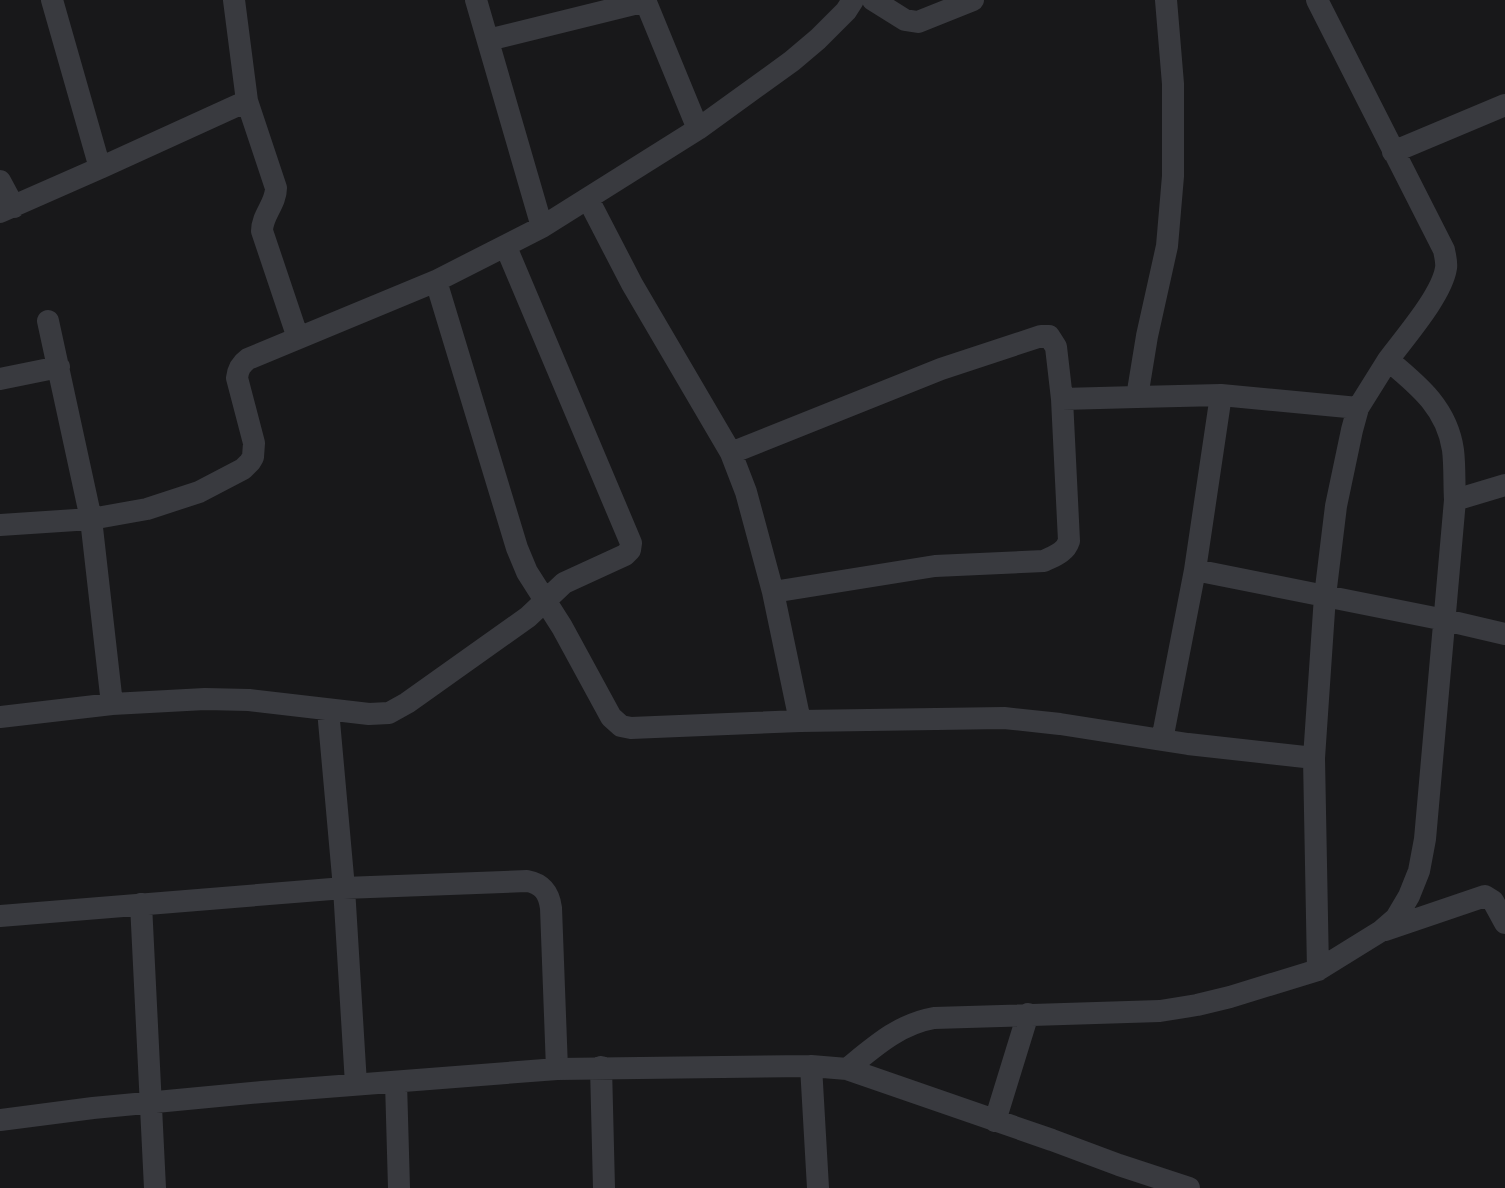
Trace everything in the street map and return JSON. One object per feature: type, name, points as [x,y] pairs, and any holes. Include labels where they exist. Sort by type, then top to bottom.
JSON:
[{"type":"street","points":[[52,0],[100,168]]},
{"type":"street","points":[[234,0],[247,101],[276,188],[273,203],[264,216],[262,224],[263,239],[298,338]]},
{"type":"street","points":[[476,0],[542,227]]},
{"type":"street","points":[[488,40],[646,0],[698,129]]},
{"type":"street","points":[[0,525],[91,519],[147,509],[199,492],[243,469],[253,457],[254,443],[237,378],[238,370],[248,359],[436,281],[506,247],[542,227],[698,129],[792,61],[818,39],[846,11],[853,0]]},
{"type":"street","points":[[873,0],[905,20],[918,22],[973,0]]},
{"type":"street","points":[[1137,397],[1147,336],[1166,246],[1173,176],[1173,84],[1166,0]]},
{"type":"street","points":[[1317,0],[1444,250],[1446,269],[1440,289],[1388,360],[1358,408],[1336,506],[1325,596],[1314,758],[1318,970]]},
{"type":"street","points":[[0,181],[7,210],[247,101]]},
{"type":"street","points":[[1393,152],[1505,105]]},
{"type":"street","points":[[588,199],[632,284],[731,453],[746,492],[774,592],[800,721]]},
{"type":"street","points":[[0,717],[112,704],[205,699],[242,700],[328,710],[381,714],[399,709],[528,617],[564,583],[622,558],[630,550],[631,544],[506,247]]},
{"type":"street","points":[[436,281],[517,548],[527,572],[562,627],[611,717],[621,726],[700,726],[800,721],[1004,718],[1060,724],[1188,744],[1314,758]]},
{"type":"street","points":[[48,321],[91,519],[112,704]]},
{"type":"street","points":[[731,453],[941,369],[1042,336],[1048,336],[1056,347],[1062,399],[1069,541],[1066,548],[1059,554],[1044,561],[935,566],[774,592]]},
{"type":"street","points":[[1381,931],[1399,913],[1409,896],[1419,870],[1425,839],[1455,500],[1453,451],[1450,435],[1440,412],[1423,390],[1388,360]]},
{"type":"street","points":[[0,379],[59,367]]},
{"type":"street","points":[[1162,740],[1195,570],[1221,395]]},
{"type":"street","points":[[1062,399],[1221,395],[1358,408]]},
{"type":"street","points":[[1455,500],[1505,485]]},
{"type":"street","points":[[1195,570],[1445,620],[1505,634]]},
{"type":"street","points":[[328,710],[344,888],[356,1084]]},
{"type":"street","points":[[0,916],[344,888],[527,881],[536,883],[545,889],[552,908],[557,1069]]},
{"type":"street","points":[[847,1070],[878,1043],[917,1021],[934,1018],[1160,1010],[1197,1005],[1318,970],[1381,931],[1485,896],[1493,902],[1505,923]]},
{"type":"street","points":[[141,904],[155,1188]]},
{"type":"street","points":[[995,1121],[1028,1014]]},
{"type":"street","points":[[0,1120],[150,1103],[356,1084],[557,1069],[601,1067],[811,1066],[847,1070],[1189,1188]]},
{"type":"street","points":[[811,1066],[818,1188]]},
{"type":"street","points":[[601,1067],[604,1188]]},
{"type":"street","points":[[396,1082],[399,1188]]}]
